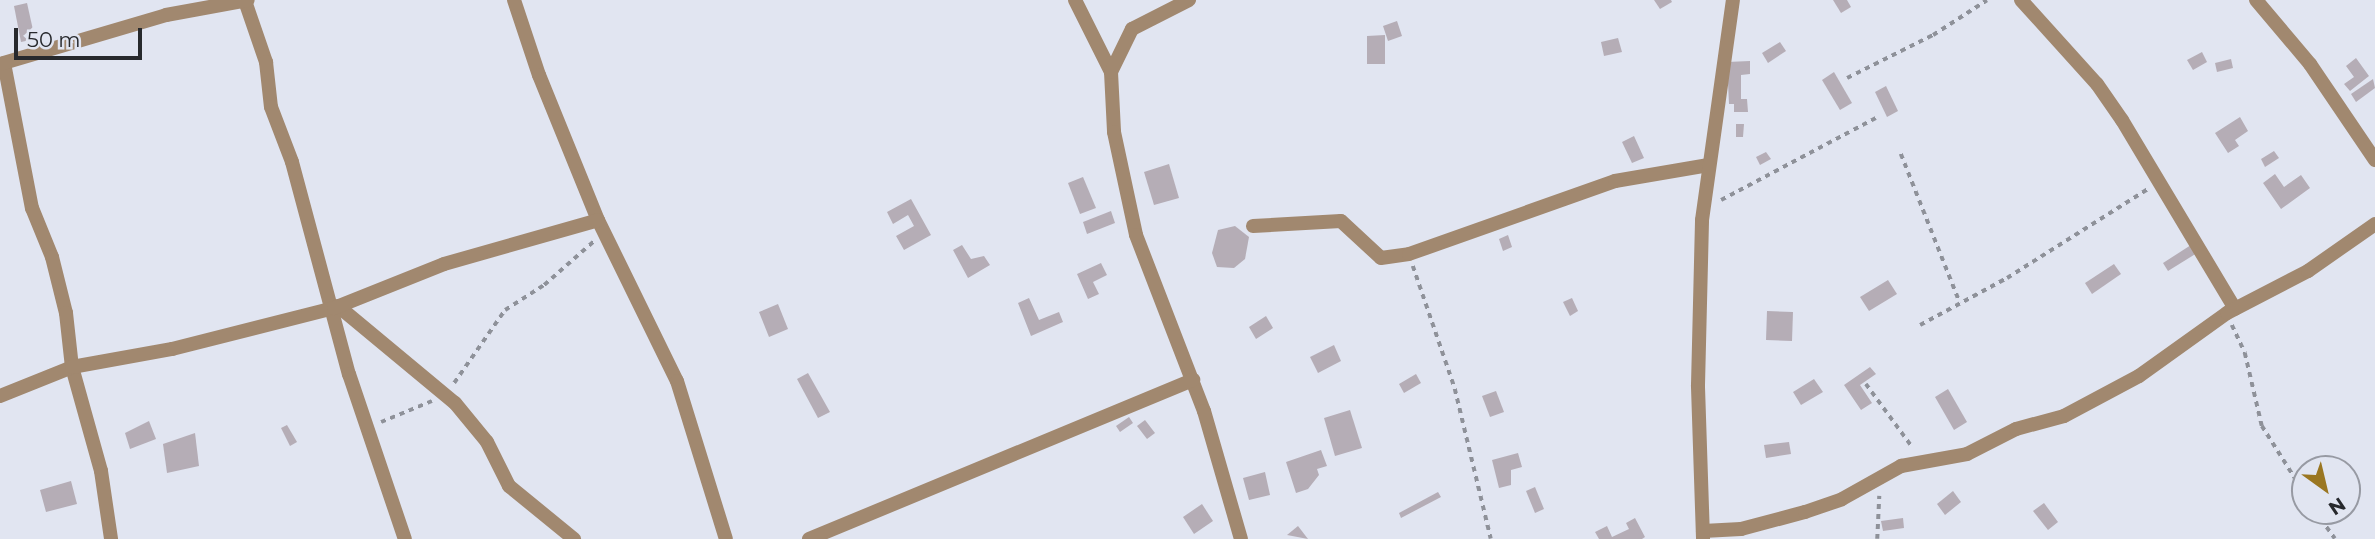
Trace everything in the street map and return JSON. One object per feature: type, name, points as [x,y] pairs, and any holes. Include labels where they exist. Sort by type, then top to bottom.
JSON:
[{"type":"street","points":[[163,0],[166,15]]},
{"type":"street","points":[[111,539],[100,471],[72,367],[66,313],[52,257],[32,208],[2,63],[166,15],[246,0],[266,62],[271,107],[292,162],[336,307],[366,428],[405,539]]},
{"type":"street","points":[[514,0],[539,75],[601,226],[677,382],[726,539]]},
{"type":"street","points":[[1075,0],[1111,72],[1114,132],[1136,235],[1193,380],[1234,532],[1241,539]]},
{"type":"street","points":[[1111,72],[1132,30],[1189,0]]},
{"type":"street","points":[[1733,0],[1704,210],[1698,385],[1703,535],[1781,520],[1834,502],[1880,477],[1922,461],[1967,454],[2016,429],[2075,411],[2150,370],[2231,311],[2308,271],[2375,224]]},
{"type":"street","points":[[2021,0],[2097,84],[2161,180],[2231,311]]},
{"type":"street","points":[[2256,0],[2310,64],[2375,160]]},
{"type":"street","points":[[1253,226],[1334,220],[1381,258],[1409,254],[1615,181],[1709,165]]},
{"type":"street","points":[[0,396],[72,367],[172,349],[336,307],[444,264],[601,226]]},
{"type":"street","points":[[336,307],[445,393],[487,442],[509,486],[574,539]]},
{"type":"street","points":[[808,539],[832,535],[1193,380]]},
{"type":"path","points":[[1847,78],[1933,36],[1987,0]]},
{"type":"path","points":[[1704,210],[1876,118]]},
{"type":"path","points":[[1900,154],[1960,303]]},
{"type":"path","points":[[1920,325],[2096,224],[2161,180]]},
{"type":"path","points":[[366,428],[445,393],[505,310],[544,285],[601,226]]},
{"type":"path","points":[[1409,254],[1455,388],[1491,539]]},
{"type":"path","points":[[2231,311],[2245,353],[2262,426],[2291,472]]},
{"type":"path","points":[[1866,384],[1922,461]]},
{"type":"path","points":[[1877,539],[1880,477]]},
{"type":"building","points":[[1654,0],[1671,0],[1672,2],[1660,9]]},
{"type":"building","points":[[1833,0],[1847,0],[1851,7],[1841,13]]},
{"type":"building","points":[[27,3],[35,39],[21,42],[14,6]]},
{"type":"building","points":[[1397,21],[1402,36],[1388,41],[1383,26]]},
{"type":"building","points":[[1385,35],[1385,64],[1367,64],[1367,36]]},
{"type":"building","points":[[1618,38],[1622,52],[1604,56],[1601,42]]},
{"type":"building","points":[[1780,42],[1786,51],[1768,63],[1762,53]]},
{"type":"building","points":[[2202,52],[2207,62],[2193,70],[2187,60]]},
{"type":"building","points":[[2356,58],[2369,76],[2350,91],[2344,84],[2354,77],[2346,66]]},
{"type":"building","points":[[2231,59],[2233,68],[2217,72],[2215,63]]},
{"type":"building","points":[[1750,61],[1750,74],[1741,75],[1741,99],[1747,99],[1748,112],[1734,112],[1734,104],[1729,104],[1727,62]]},
{"type":"building","points":[[1834,72],[1852,103],[1840,110],[1822,80]]},
{"type":"building","points":[[2373,79],[2375,88],[2356,102],[2351,94]]},
{"type":"building","points":[[1886,86],[1898,111],[1887,117],[1875,92]]},
{"type":"building","points":[[2240,117],[2248,131],[2235,140],[2239,146],[2228,153],[2215,133]]},
{"type":"building","points":[[1736,124],[1744,124],[1743,137],[1736,137]]},
{"type":"building","points":[[1634,136],[1644,158],[1632,163],[1622,142]]},
{"type":"building","points":[[2274,151],[2279,158],[2265,167],[2261,159]]},
{"type":"building","points":[[1766,152],[1771,159],[1760,165],[1756,157]]},
{"type":"building","points":[[1169,164],[1179,198],[1154,205],[1144,172]]},
{"type":"building","points":[[2275,174],[2284,187],[2301,175],[2310,188],[2281,209],[2263,183]]},
{"type":"building","points":[[1083,177],[1096,208],[1080,214],[1068,183]]},
{"type":"building","points":[[911,199],[931,235],[904,250],[896,236],[914,226],[908,215],[893,224],[887,212]]},
{"type":"building","points":[[1111,211],[1115,223],[1087,234],[1083,222]]},
{"type":"building","points":[[1235,226],[1249,237],[1245,259],[1234,268],[1217,267],[1212,253],[1218,230]]},
{"type":"building","points":[[1508,235],[1512,247],[1503,251],[1499,239]]},
{"type":"building","points":[[962,245],[971,259],[984,256],[990,265],[968,278],[953,250]]},
{"type":"building","points":[[2191,245],[2197,253],[2168,271],[2163,263]]},
{"type":"building","points":[[1101,263],[1107,275],[1093,282],[1099,294],[1088,299],[1077,274]]},
{"type":"building","points":[[2114,264],[2121,274],[2092,294],[2085,283]]},
{"type":"building","points":[[1888,280],[1897,294],[1869,311],[1860,297]]},
{"type":"building","points":[[1029,298],[1039,320],[1059,312],[1063,322],[1031,336],[1018,303]]},
{"type":"building","points":[[1572,298],[1578,311],[1570,316],[1563,302]]},
{"type":"building","points":[[778,304],[788,329],[769,337],[759,312]]},
{"type":"building","points":[[1767,311],[1793,312],[1792,341],[1766,340]]},
{"type":"building","points":[[1266,316],[1273,328],[1256,339],[1249,327]]},
{"type":"building","points":[[1334,345],[1341,361],[1318,373],[1310,357]]},
{"type":"building","points":[[1870,367],[1876,374],[1860,385],[1872,403],[1861,410],[1844,385]]},
{"type":"building","points":[[808,373],[830,412],[818,418],[797,379]]},
{"type":"building","points":[[1416,374],[1421,383],[1404,393],[1399,384]]},
{"type":"building","points":[[1814,379],[1823,392],[1801,405],[1793,392]]},
{"type":"building","points":[[1948,389],[1967,422],[1954,430],[1935,397]]},
{"type":"building","points":[[1496,391],[1504,412],[1490,417],[1482,396]]},
{"type":"building","points":[[1350,410],[1362,448],[1335,456],[1324,418]]},
{"type":"building","points":[[1129,417],[1133,423],[1120,432],[1116,426]]},
{"type":"building","points":[[1145,420],[1155,433],[1147,439],[1137,426]]},
{"type":"building","points":[[149,421],[156,439],[130,449],[125,433]]},
{"type":"building","points":[[287,425],[297,442],[290,446],[281,428]]},
{"type":"building","points":[[195,433],[199,466],[167,473],[163,444]]},
{"type":"building","points":[[1789,442],[1791,454],[1766,458],[1764,445]]},
{"type":"building","points":[[1321,450],[1327,466],[1317,469],[1319,475],[1308,489],[1296,493],[1286,462]]},
{"type":"building","points":[[1518,453],[1522,467],[1511,470],[1511,485],[1499,488],[1492,460]]},
{"type":"building","points":[[1265,472],[1270,495],[1249,500],[1243,478]]},
{"type":"building","points":[[71,481],[77,504],[46,512],[40,490]]},
{"type":"building","points":[[1535,487],[1544,509],[1535,513],[1526,491]]},
{"type":"building","points":[[1953,491],[1961,502],[1945,515],[1937,504]]},
{"type":"building","points":[[1438,492],[1441,497],[1401,518],[1399,513]]},
{"type":"building","points":[[2044,503],[2058,522],[2048,530],[2033,511]]},
{"type":"building","points":[[1202,504],[1213,521],[1194,534],[1183,517]]},
{"type":"building","points":[[1635,518],[1645,537],[1642,539],[1599,539],[1595,532],[1607,526],[1612,537],[1629,529],[1626,523]]},
{"type":"building","points":[[1903,518],[1904,528],[1883,531],[1881,521]]},
{"type":"building","points":[[1298,526],[1308,539],[1287,535]]}]
